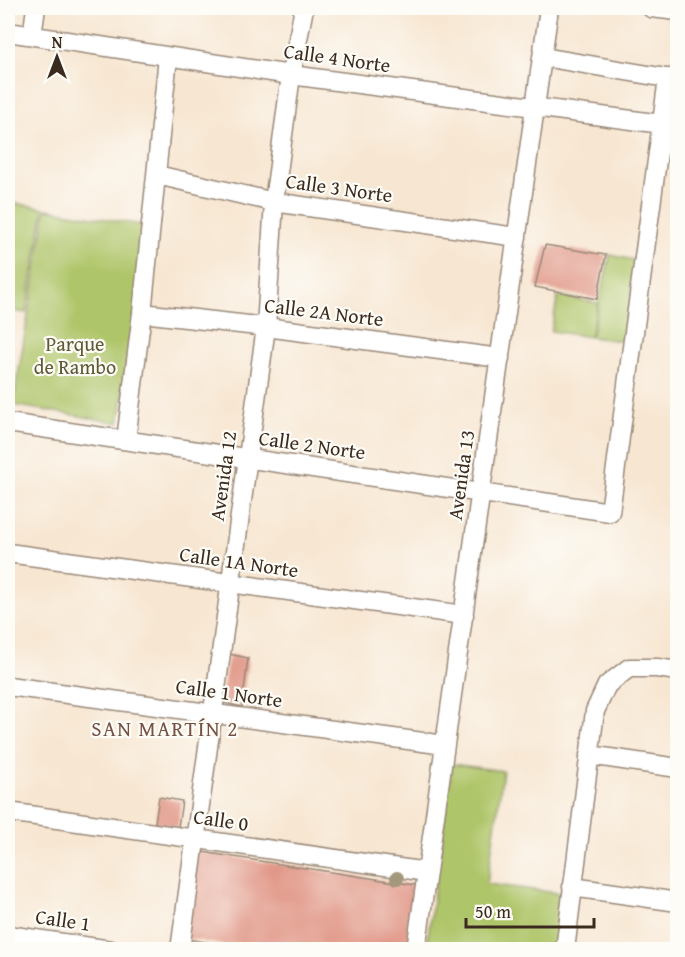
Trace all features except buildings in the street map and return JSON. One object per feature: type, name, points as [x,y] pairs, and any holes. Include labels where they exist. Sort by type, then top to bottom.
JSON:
[{"type":"street","points":[[32,36],[36,8]]},
{"type":"street","name":"Avenida 12","points":[[180,950],[266,327],[274,202],[291,75],[304,8]]},
{"type":"street","name":"Avenida 13","points":[[416,950],[549,8]]},
{"type":"street","points":[[651,8],[678,11]]},
{"type":"street","name":"Calle 4 Norte","points":[[8,32],[291,75],[662,124]]},
{"type":"street","points":[[126,440],[142,313],[168,57]]},
{"type":"street","points":[[543,57],[673,79],[662,124]]},
{"type":"street","name":"Calle 2 Norte","points":[[8,423],[610,512],[662,124]]},
{"type":"street","name":"Calle 3 Norte","points":[[157,175],[274,202],[517,237]]},
{"type":"street","name":"Calle 2A Norte","points":[[142,313],[500,358]]},
{"type":"street","name":"Calle 1A Norte","points":[[8,554],[464,615]]},
{"type":"street","points":[[565,950],[596,711],[607,685],[629,668],[678,670]]},
{"type":"street","name":"Calle 1 Norte","points":[[8,686],[445,745]]},
{"type":"street","points":[[590,755],[678,768]]},
{"type":"street","name":"Calle 0","points":[[8,812],[427,872]]},
{"type":"street","points":[[572,887],[678,902]]},
{"type":"street","name":"Calle 1","points":[[8,935],[111,950]]},
{"type":"green space","points":[[8,202],[44,208],[26,313],[8,310]]},
{"type":"green space","name":"Parque de Rambo","points":[[46,209],[149,226],[119,423],[13,405]]},
{"type":"green space","points":[[610,255],[639,261],[629,342],[591,337]]},
{"type":"green space","points":[[558,296],[598,303],[590,337],[551,331]]},
{"type":"green space","points":[[452,764],[503,771],[487,884],[565,894],[557,949],[426,950]]},
{"type":"district","name":"SAN MARTÍN 2","points":[[165,729]]}]
